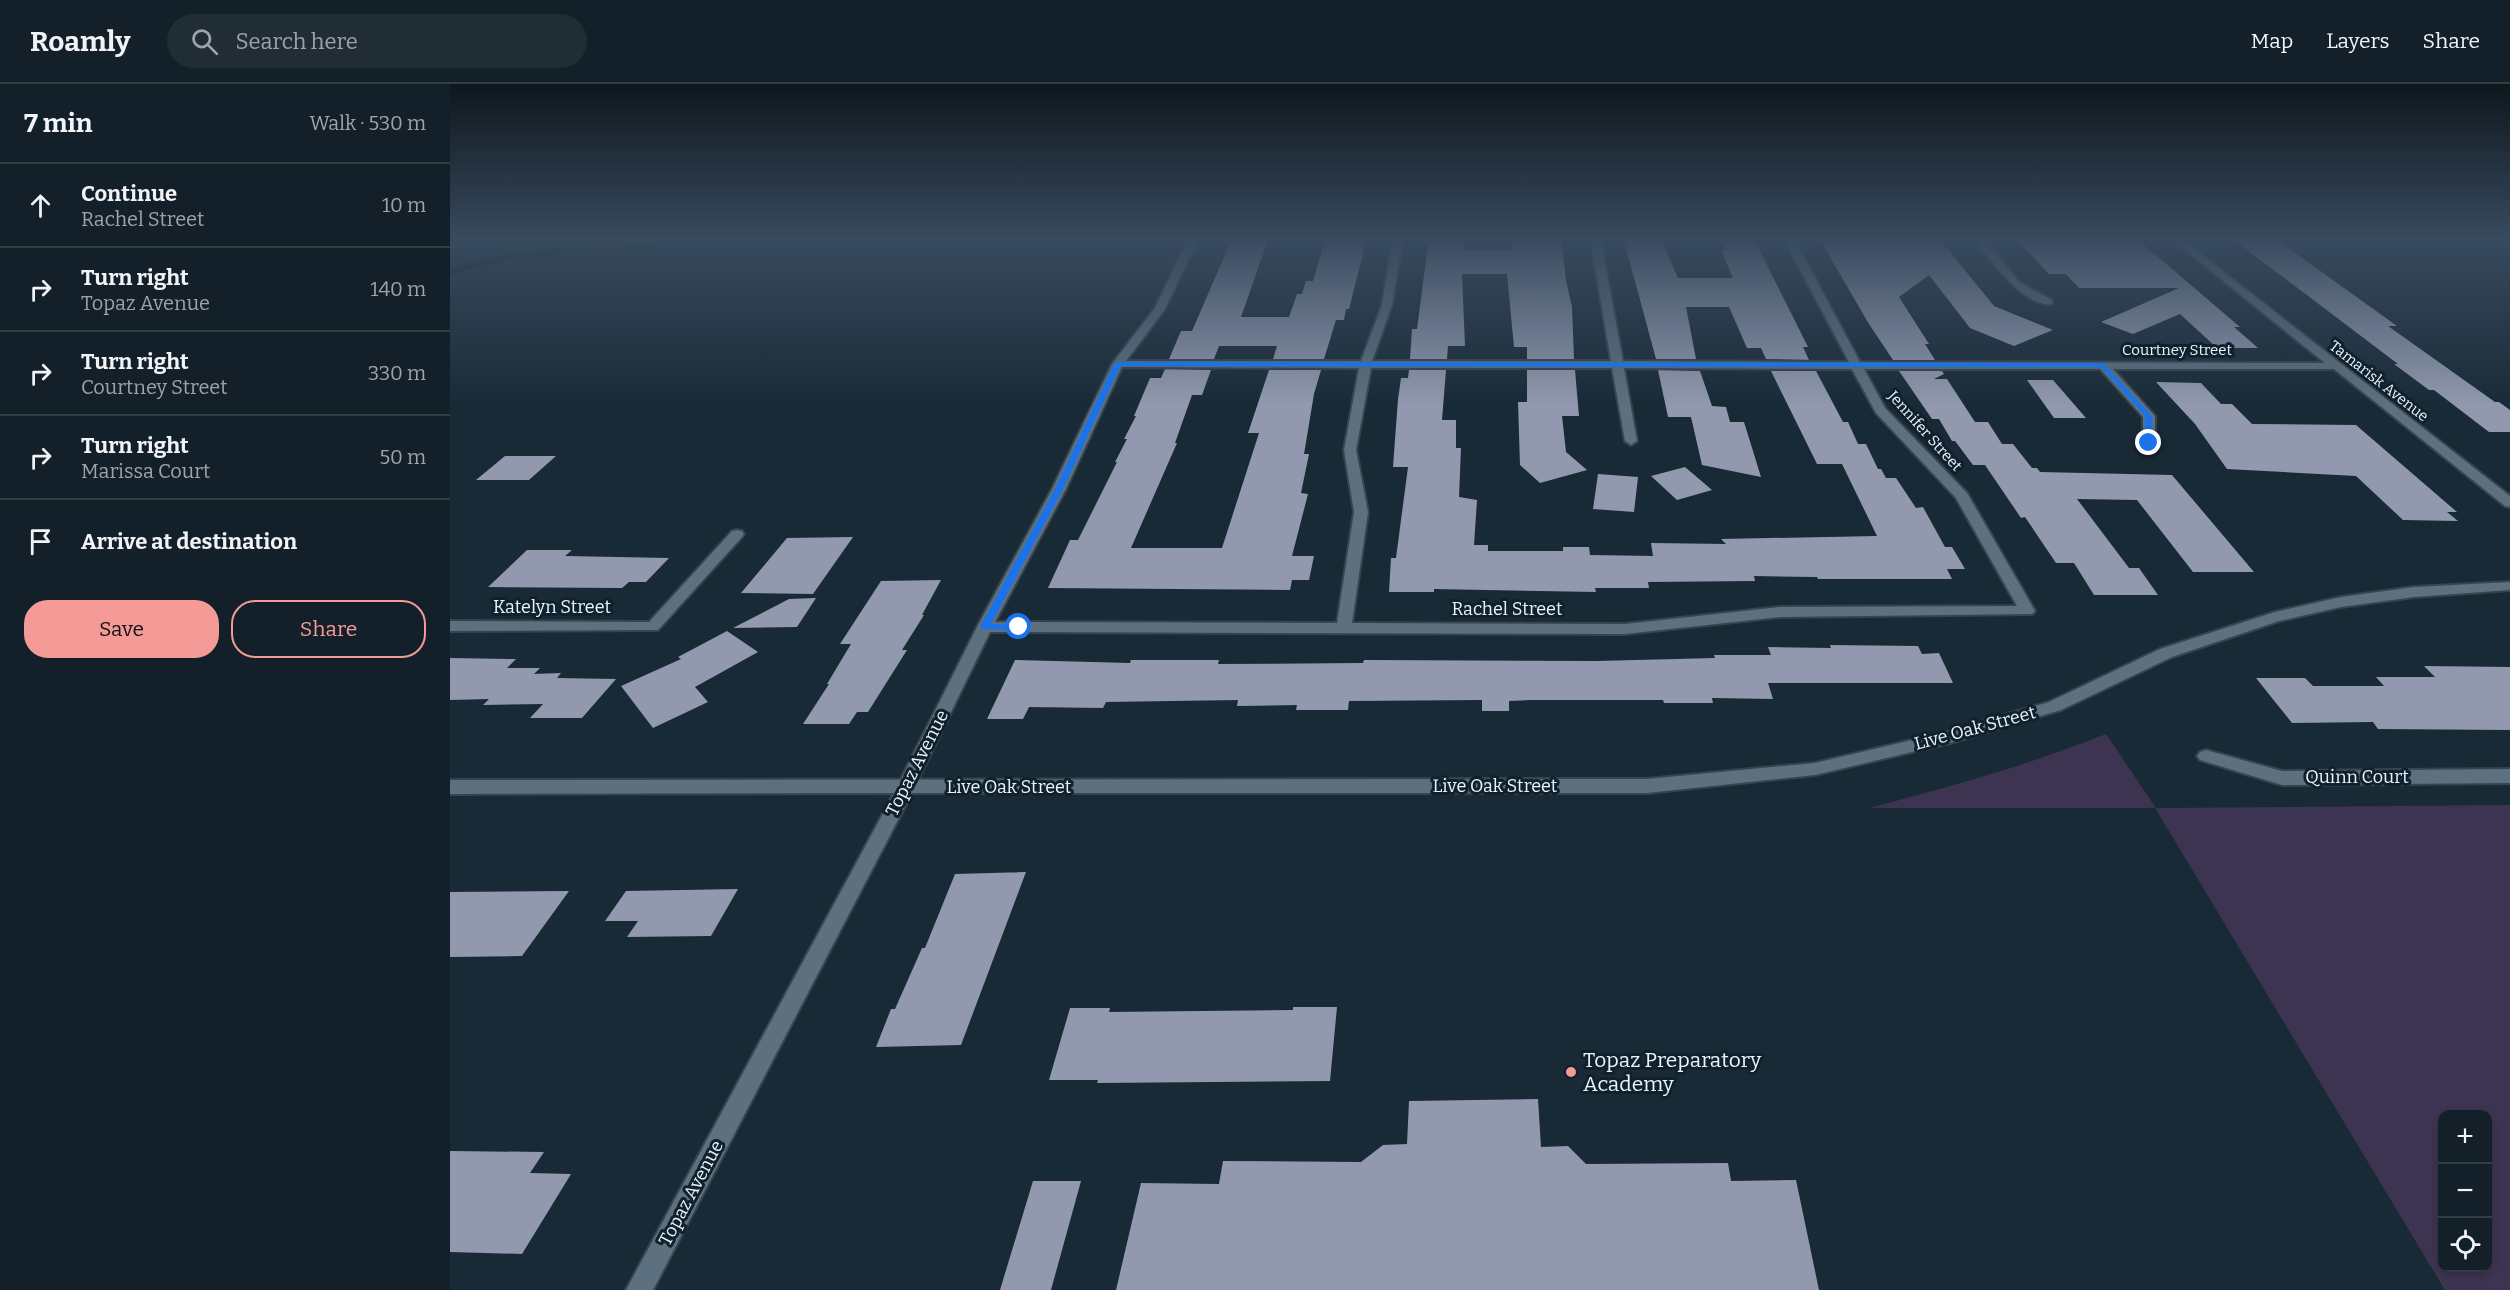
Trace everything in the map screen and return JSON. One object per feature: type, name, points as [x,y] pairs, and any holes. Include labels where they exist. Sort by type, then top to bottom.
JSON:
[{"type":"street","name":"Topaz Avenue","points":[[639,1290],[906,787],[985,627],[1059,489],[1118,364],[1160,309],[1167,293]]},
{"type":"street","points":[[1344,627],[1361,512],[1350,450],[1368,351],[1387,305],[1389,293]]},
{"type":"street","points":[[1605,293],[1631,441]]},
{"type":"street","name":"Jennifer Street","points":[[1817,293],[1880,410],[1962,496],[2027,611]]},
{"type":"street","points":[[2032,293],[2048,302]]},
{"type":"street","name":"Tamarisk Avenue","points":[[2244,293],[2510,503]]},
{"type":"street","name":"Courtney Street","points":[[1118,364],[2336,366]]},
{"type":"street","points":[[2103,365],[2149,416],[2149,443]]},
{"type":"street","name":"Katelyn Street","points":[[450,626],[653,627],[737,534]]},
{"type":"street","name":"Live Oak Street","points":[[450,787],[1647,786],[1815,769],[1950,737],[2055,706],[2166,653],[2275,617],[2342,602],[2414,591],[2510,586]]},
{"type":"street","name":"Rachel Street","points":[[985,627],[1625,629],[1780,612],[2027,611]]},
{"type":"street","name":"Quinn Court","points":[[2206,756],[2282,778],[2510,776]]},
{"type":"shaded area","points":[[2106,734],[2156,808],[2510,805],[2510,1290],[2445,1290],[2155,808],[1869,808],[1989,775]]},
{"type":"building","points":[[1208,293],[1249,293],[1241,317],[1289,317],[1297,294],[1353,293],[1344,320],[1336,320],[1324,359],[1273,359],[1277,346],[1219,346],[1214,359],[1169,359],[1181,331],[1192,331]]},
{"type":"building","points":[[1422,293],[1463,293],[1465,346],[1448,346],[1447,359],[1410,359],[1412,329],[1417,329]]},
{"type":"building","points":[[1509,293],[1569,293],[1572,307],[1574,359],[1527,359],[1527,347],[1514,347]]},
{"type":"building","points":[[1638,293],[1781,293],[1808,347],[1803,347],[1809,360],[1766,359],[1761,348],[1747,348],[1729,307],[1686,307],[1696,359],[1656,359]]},
{"type":"building","points":[[1851,293],[1904,293],[1899,297],[1929,344],[1925,344],[1935,360],[1893,360]]},
{"type":"building","points":[[1943,293],[1984,293],[1994,306],[2053,330],[2014,346],[1970,328]]},
{"type":"building","points":[[2167,293],[2201,293],[2240,327],[2234,327],[2258,348],[2217,348],[2180,314],[2133,334],[2101,322]]},
{"type":"building","points":[[2304,293],[2351,293],[2397,326],[2388,326],[2495,402],[2499,402],[2510,410],[2510,432],[2489,432],[2434,390],[2429,390],[2394,364],[2398,364]]},
{"type":"building","points":[[1165,369],[1211,370],[1202,395],[1192,395],[1175,443],[1177,443],[1131,548],[1222,548],[1259,433],[1248,433],[1269,370],[1321,370],[1314,394],[1304,454],[1309,454],[1301,493],[1308,494],[1292,556],[1314,556],[1309,580],[1292,580],[1290,590],[1048,588],[1070,540],[1078,540],[1117,462],[1115,462],[1127,439],[1124,439],[1136,416],[1134,416],[1150,378],[1161,378]]},
{"type":"building","points":[[1409,370],[1446,370],[1442,420],[1456,420],[1456,448],[1461,448],[1459,497],[1477,500],[1474,545],[1488,545],[1488,551],[1563,551],[1563,547],[1589,547],[1590,555],[1653,556],[1651,543],[1726,544],[1721,539],[1877,536],[1842,464],[1817,464],[1771,371],[1816,371],[1843,422],[1848,422],[1858,444],[1866,444],[1878,469],[1881,469],[1886,478],[1896,478],[1916,508],[1923,507],[1945,547],[1952,547],[1965,569],[1947,569],[1952,579],[1818,579],[1817,577],[1754,576],[1755,581],[1648,582],[1649,588],[1595,588],[1596,592],[1434,589],[1434,592],[1389,592],[1391,558],[1396,558],[1408,467],[1393,467],[1398,399],[1401,378],[1408,378]]},
{"type":"building","points":[[1527,370],[1575,370],[1579,416],[1562,416],[1566,452],[1587,470],[1540,483],[1520,465],[1518,402],[1527,402]]},
{"type":"building","points":[[1658,370],[1700,371],[1712,406],[1726,407],[1730,422],[1744,422],[1761,477],[1702,465],[1691,417],[1668,417]]},
{"type":"building","points":[[1899,371],[1942,371],[1944,374],[1934,379],[1947,379],[1975,422],[1988,422],[2002,444],[2013,444],[2032,468],[2037,468],[2040,472],[2172,475],[2254,572],[2193,572],[2137,500],[2077,499],[2129,568],[2139,568],[2158,595],[2094,595],[2074,563],[2056,563],[2025,517],[2021,518],[1985,465],[1973,465],[1955,441],[1952,441],[1939,419],[1932,419]]},
{"type":"building","points":[[2027,380],[2053,380],[2086,418],[2054,418]]},
{"type":"building","points":[[2156,382],[2201,383],[2221,404],[2232,404],[2252,424],[2356,425],[2457,512],[2447,512],[2458,521],[2403,520],[2356,476],[2227,469],[2195,424]]},
{"type":"building","points":[[505,456],[556,456],[529,480],[476,480]]},
{"type":"building","points":[[1685,467],[1712,490],[1677,500],[1651,476]]},
{"type":"building","points":[[1598,474],[1638,477],[1634,512],[1593,509]]},
{"type":"building","points":[[853,537],[813,594],[741,593],[787,538]]},
{"type":"building","points":[[527,550],[572,550],[565,556],[669,558],[646,582],[629,582],[622,588],[488,587]]},
{"type":"building","points":[[941,580],[922,615],[924,615],[902,650],[907,650],[868,712],[857,712],[849,724],[803,724],[851,644],[840,644],[881,581]]},
{"type":"building","points":[[816,598],[797,627],[733,628],[789,599]]},
{"type":"building","points":[[727,631],[758,652],[695,687],[708,702],[653,728],[621,686],[681,659],[678,657]]},
{"type":"building","points":[[1830,645],[1918,646],[1922,654],[1939,653],[1953,683],[1768,683],[1773,699],[1712,698],[1713,703],[1664,703],[1663,700],[1509,701],[1509,711],[1482,711],[1482,700],[1349,701],[1348,710],[1296,710],[1297,705],[1237,706],[1238,700],[1106,702],[1103,708],[1029,707],[1023,719],[987,719],[1015,660],[1130,663],[1131,660],[1219,660],[1218,664],[1363,663],[1364,660],[1597,661],[1715,658],[1714,655],[1771,655],[1768,647],[1831,648]]},
{"type":"building","points":[[450,658],[516,659],[507,668],[540,668],[534,674],[561,673],[557,678],[616,679],[582,718],[530,718],[543,704],[483,705],[489,699],[450,700]]},
{"type":"building","points":[[2424,666],[2510,667],[2510,730],[2378,729],[2373,722],[2292,723],[2256,678],[2305,678],[2313,686],[2384,686],[2376,677],[2435,677]]},
{"type":"building","points":[[1026,872],[961,1045],[876,1047],[891,1009],[895,1009],[922,948],[925,948],[955,874]]},
{"type":"building","points":[[738,889],[711,936],[627,937],[638,921],[605,921],[626,891]]},
{"type":"building","points":[[569,891],[522,956],[450,957],[450,892]]},
{"type":"building","points":[[1293,1007],[1337,1007],[1330,1081],[1097,1083],[1098,1080],[1049,1080],[1070,1008],[1110,1008],[1109,1012],[1293,1010]]},
{"type":"building","points":[[1538,1099],[1541,1147],[1568,1146],[1586,1164],[1728,1163],[1731,1181],[1796,1180],[1819,1290],[1116,1290],[1141,1183],[1219,1184],[1223,1161],[1361,1162],[1383,1145],[1407,1144],[1409,1101]]},
{"type":"building","points":[[450,1151],[544,1152],[530,1173],[571,1174],[522,1254],[450,1252]]},
{"type":"building","points":[[1033,1181],[1081,1181],[1051,1290],[1000,1290]]},
{"type":"place","name":"Topaz Preparatory Academy","points":[[1571,1072]]},
{"type":"route","points":[[1019,627],[985,627],[1059,489],[1118,364],[2103,365],[2149,416],[2149,443]]}]
